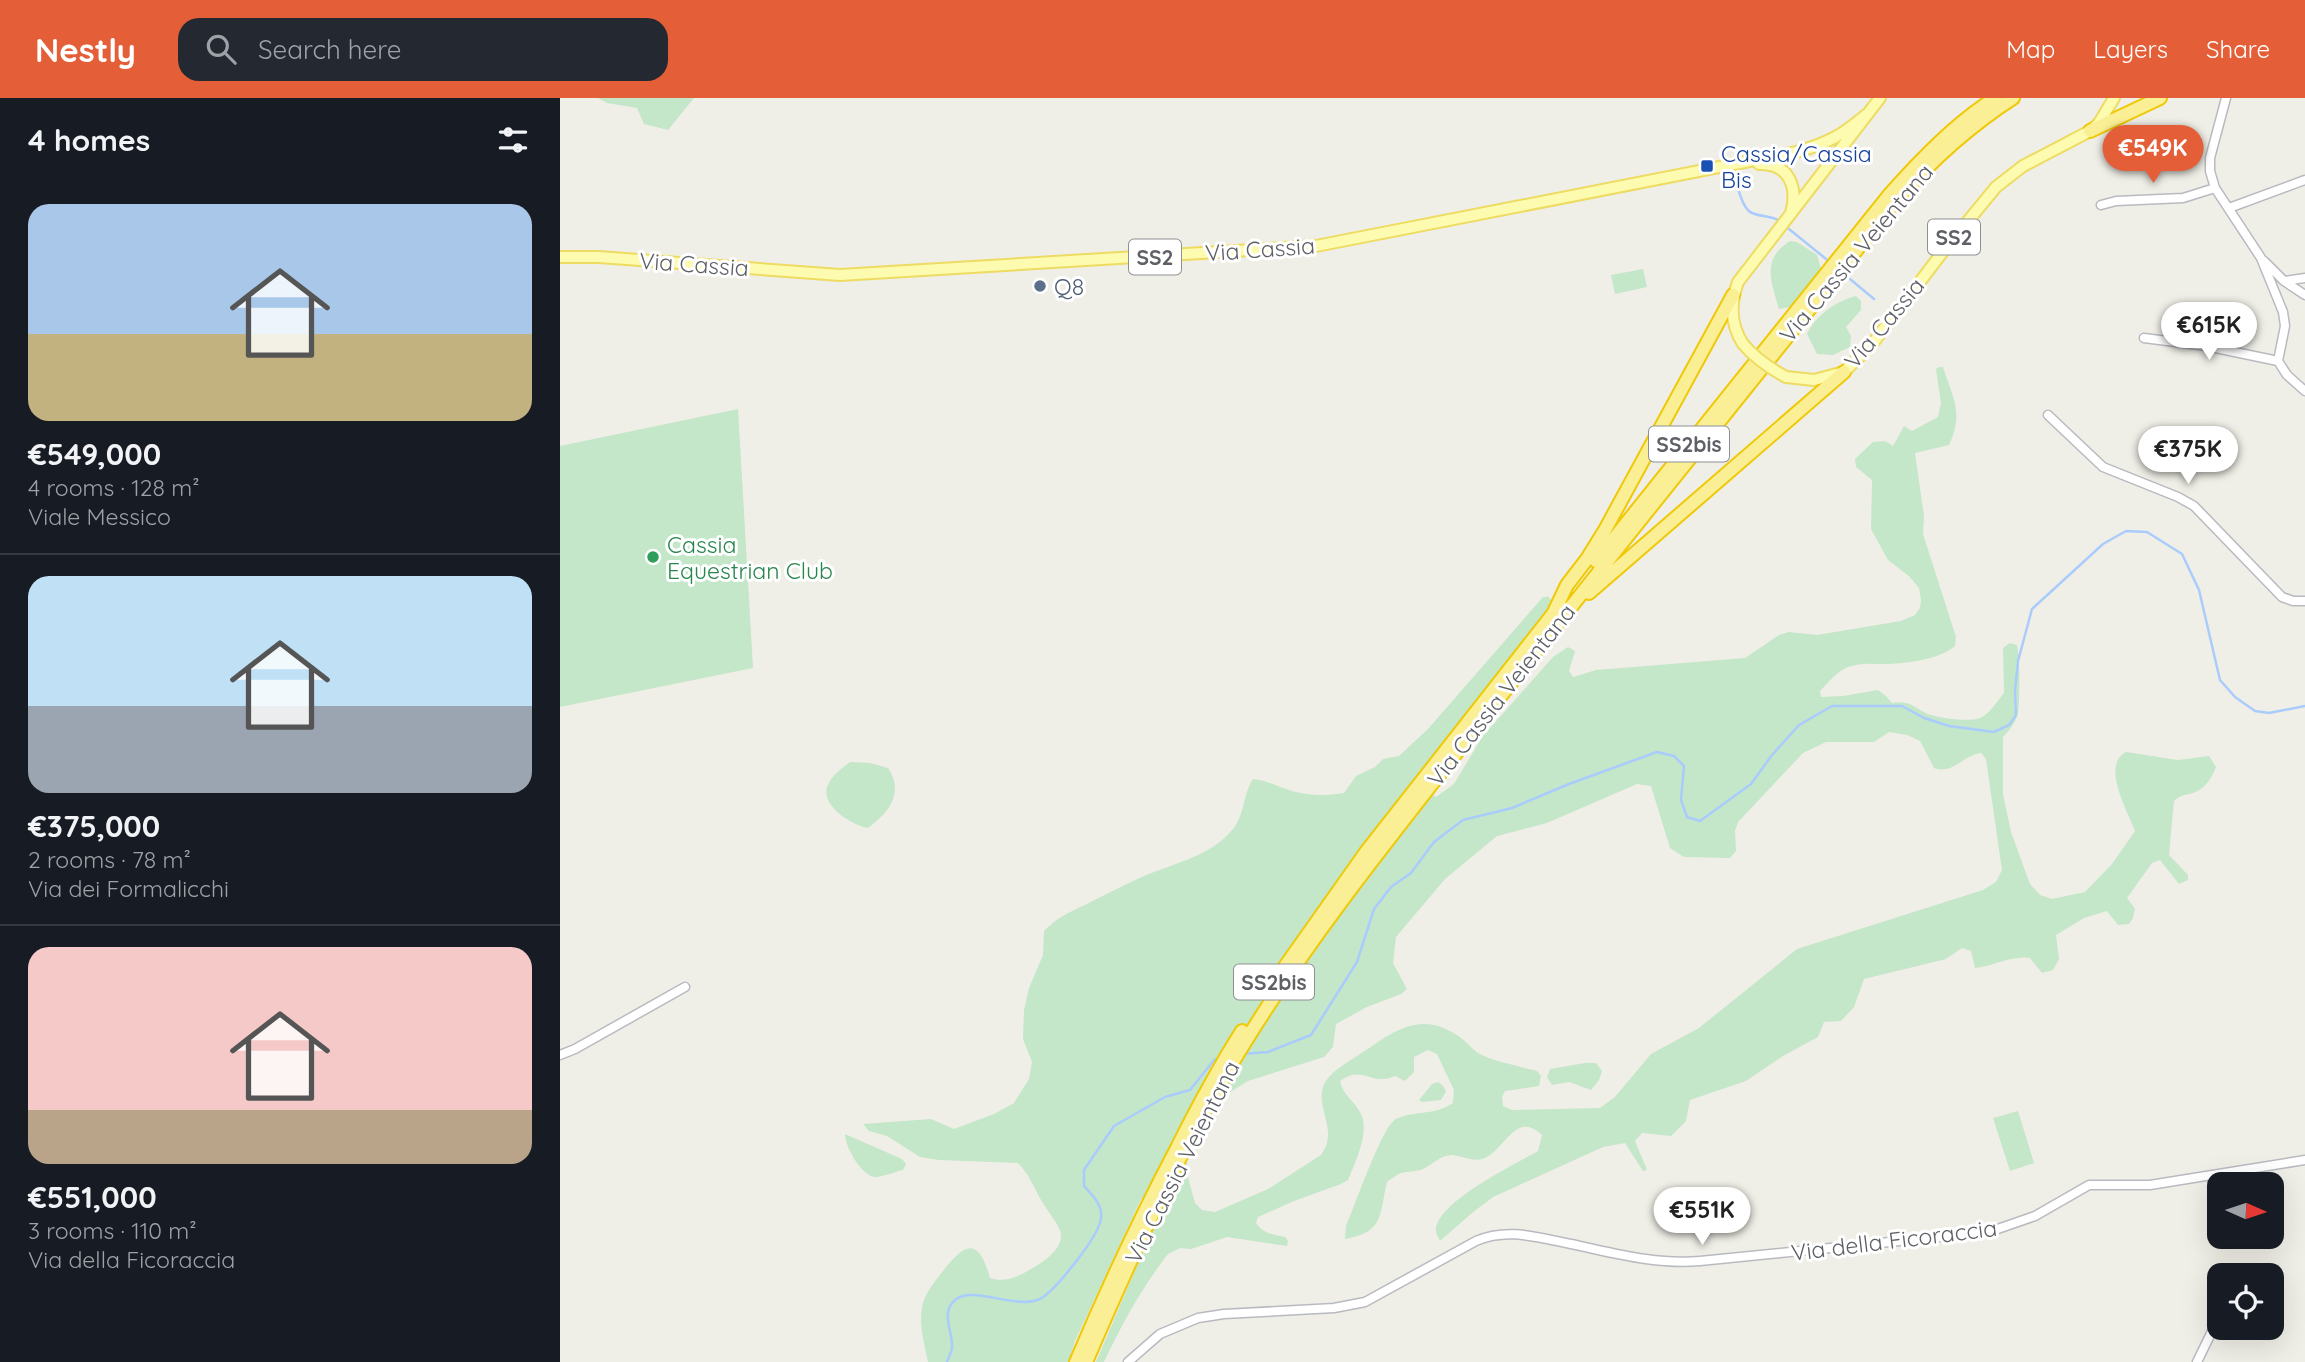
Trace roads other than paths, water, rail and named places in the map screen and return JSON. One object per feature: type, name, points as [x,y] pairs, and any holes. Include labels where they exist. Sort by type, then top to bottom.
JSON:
[{"type":"highway","name":"Via Cassia Veientana","points":[[1840,264],[1890,194],[1921,159],[1995,98]]},
{"type":"highway","name":"Via Cassia Veientana","points":[[1428,781],[1553,614],[1761,352],[1927,165],[1964,133],[2013,98]]},
{"type":"highway","name":"SS2","points":[[2090,131],[2160,98]]},
{"type":"highway","name":"Via Cassia Veientana","points":[[1086,1362],[1153,1203],[1203,1098],[1243,1030],[1335,893],[1537,649],[1829,277]]},
{"type":"highway","points":[[1553,614],[1567,585],[1605,530],[1733,295]]},
{"type":"highway","points":[[1537,649],[1561,627],[1598,584],[1844,372]]},
{"type":"highway","name":"Via Cassia Veientana","points":[[1076,1362],[1107,1289],[1153,1203]]},
{"type":"main road","name":"Via Cassia","points":[[1880,98],[1747,268],[1733,295],[1732,319],[1737,335],[1753,355],[1771,370],[1786,377],[1814,380],[1844,372],[1872,343],[1996,187],[2024,166],[2090,131],[2114,98]]},
{"type":"main road","name":"Via Cassia","points":[[560,257],[599,257],[840,275],[1315,246],[1797,152],[1830,142],[1867,114]]},
{"type":"main road","name":"Via Cassia","points":[[1742,163],[1773,165],[1788,177],[1794,193],[1786,221]]},
{"type":"street","points":[[2226,98],[2210,158],[2210,171],[2215,188],[2261,258],[2283,312],[2285,326],[2278,361],[2287,375],[2305,391]]},
{"type":"street","points":[[2230,208],[2305,180]]},
{"type":"street","points":[[2101,205],[2119,201],[2183,198],[2215,188]]},
{"type":"street","points":[[2261,258],[2284,281],[2305,295]]},
{"type":"street","points":[[2284,281],[2305,278]]},
{"type":"street","points":[[2144,338],[2206,346],[2278,361]]},
{"type":"street","points":[[2048,415],[2103,467],[2194,506],[2283,597],[2293,601],[2305,601]]},
{"type":"street","points":[[560,1055],[685,987]]},
{"type":"street","name":"Via della Ficoraccia","points":[[1128,1362],[1156,1337],[1198,1318],[1358,1304],[1382,1294],[1476,1241],[1502,1234],[1521,1234],[1653,1261],[1679,1263],[1713,1260],[1989,1232],[2035,1216],[2089,1185],[2143,1185],[2305,1160]]},
{"type":"street","points":[[2197,1362],[2208,1340]]},
{"type":"waterway","points":[[1736,183],[1749,211],[1780,221]]},
{"type":"waterway","points":[[1784,225],[1831,263]]},
{"type":"waterway","points":[[1844,274],[1874,299]]},
{"type":"waterway","points":[[1242,1054],[1268,1052],[1311,1035],[1357,962],[1374,909],[1391,887],[1411,873],[1434,842],[1463,820],[1512,808],[1657,752],[1674,756],[1684,766],[1681,800],[1687,817],[1700,821],[1751,784],[1799,725],[1832,706],[1902,706],[1924,718],[1949,726],[1994,732],[2009,725],[2016,715],[2018,661],[2032,609],[2103,544],[2126,531],[2147,532],[2182,554],[2199,590],[2220,680],[2235,697],[2255,711],[2269,713],[2305,706]]},
{"type":"waterway","points":[[947,1362],[952,1347],[948,1311],[955,1300],[972,1295],[1030,1302],[1047,1294],[1076,1262],[1099,1226],[1100,1209],[1084,1186],[1084,1170],[1114,1126],[1165,1097],[1190,1090],[1214,1060],[1218,1059]]},
{"type":"place","name":"Cassia/Cassia Bis","points":[[1707,166]]},
{"type":"place","name":"Q8","points":[[1040,286]]},
{"type":"place","name":"Cassia Equestrian Club","points":[[653,557]]}]
